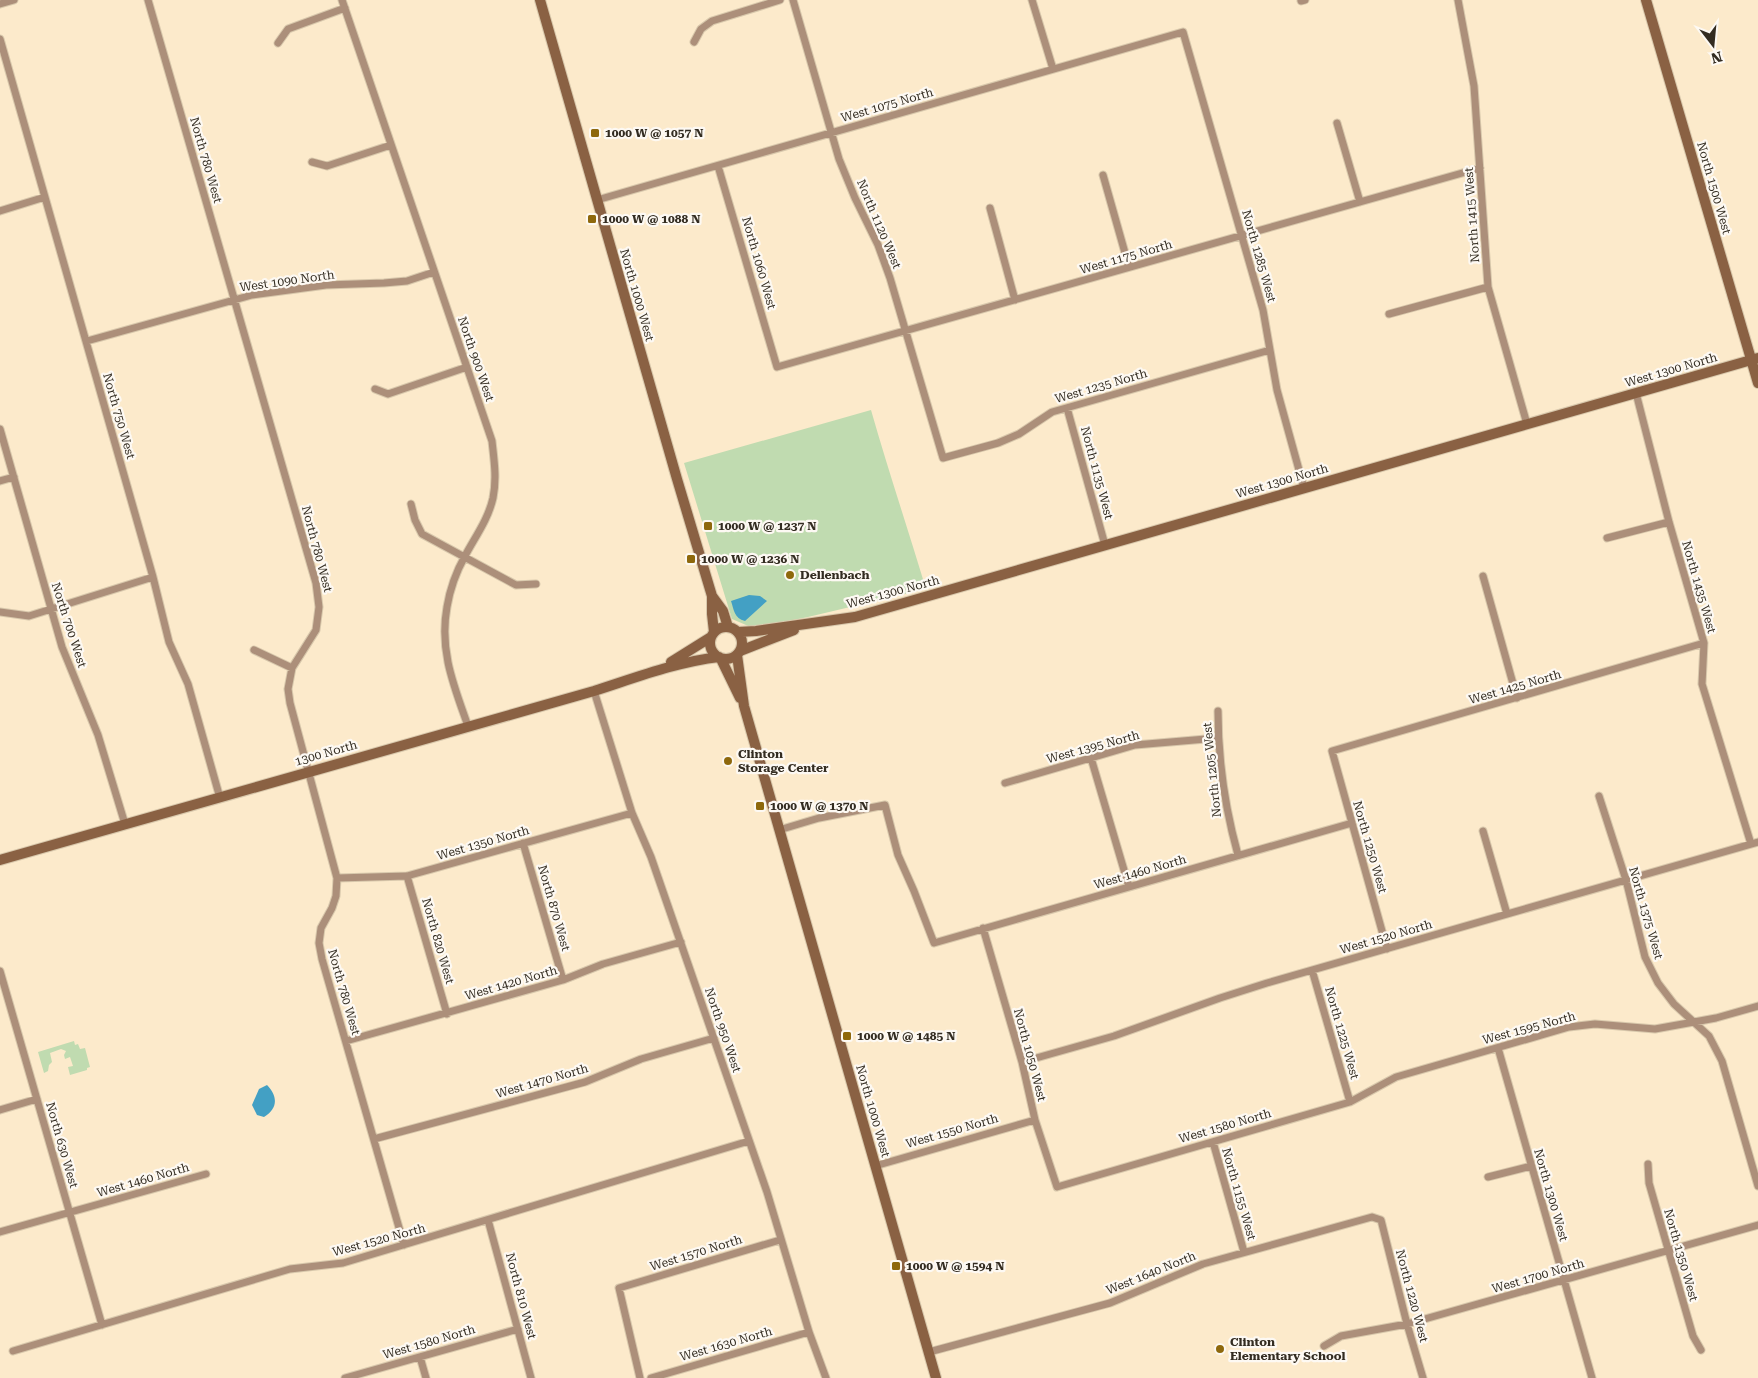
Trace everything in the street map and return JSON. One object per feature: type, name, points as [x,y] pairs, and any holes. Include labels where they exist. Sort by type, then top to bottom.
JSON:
[{"type":"street","points":[[0,4],[14,0]]},
{"type":"street","name":"North 780 West","points":[[148,0],[317,591],[320,607],[316,630],[292,668],[288,689],[290,703],[338,878],[336,896],[321,928],[319,943],[404,1245]]},
{"type":"street","name":"North 900 West","points":[[342,0],[492,441],[496,473],[493,499],[482,528],[464,557],[452,583],[446,607],[444,632],[447,662],[468,726]]},
{"type":"street","name":"North 1000 West","points":[[540,0],[712,596],[712,635]]},
{"type":"street","points":[[694,42],[701,29],[712,21],[780,0]]},
{"type":"street","name":"North 1120 West","points":[[793,0],[839,159],[851,190],[878,245],[943,458]]},
{"type":"street","points":[[1032,0],[1053,69]]},
{"type":"street","name":"North 1415 West","points":[[1458,0],[1474,86],[1488,286],[1527,424]]},
{"type":"street","name":"North 1500 West","points":[[1646,0],[1755,359],[1758,383]]},
{"type":"street","points":[[278,43],[288,29],[345,8]]},
{"type":"street","name":"West 1075 North","points":[[597,200],[1182,32]]},
{"type":"street","name":"North 1285 West","points":[[1182,32],[1263,310],[1277,390],[1304,488]]},
{"type":"street","name":"North 750 West","points":[[0,38],[87,341],[153,577],[169,642],[188,684],[220,798]]},
{"type":"street","points":[[1337,123],[1360,202]]},
{"type":"street","points":[[312,162],[327,166],[391,144]]},
{"type":"street","name":"North 1060 West","points":[[718,166],[778,367]]},
{"type":"street","name":"West 1175 North","points":[[778,367],[1480,168]]},
{"type":"street","points":[[1103,175],[1129,267]]},
{"type":"street","points":[[0,211],[46,197]]},
{"type":"street","points":[[990,208],[1015,300]]},
{"type":"street","name":"West 1090 North","points":[[87,341],[252,295],[326,285],[384,284],[407,281],[434,272]]},
{"type":"street","points":[[1389,314],[1488,286]]},
{"type":"street","name":"West 1235 North","points":[[943,458],[1019,434],[1052,412],[1270,350]]},
{"type":"street","name":"West 1300 North","points":[[733,629],[756,631],[855,617],[1755,359]]},
{"type":"street","points":[[375,390],[388,394],[467,367]]},
{"type":"street","name":"North 1435 West","points":[[1636,393],[1669,522],[1704,644],[1702,684],[1754,843]]},
{"type":"street","name":"North 1135 West","points":[[1067,408],[1105,545]]},
{"type":"street","name":"North 700 West","points":[[0,429],[62,647],[98,735],[125,824]]},
{"type":"street","points":[[0,481],[14,478]]},
{"type":"street","points":[[411,504],[415,520],[422,534],[516,585],[536,584]]},
{"type":"street","points":[[1607,538],[1669,522]]},
{"type":"street","points":[[1483,576],[1517,698]]},
{"type":"street","points":[[0,612],[29,616],[153,577]]},
{"type":"street","name":"North 1000 West","points":[[712,596],[733,629]]},
{"type":"street","name":"West 1300 North","points":[[738,653],[812,624]]},
{"type":"street","points":[[718,629],[733,629],[742,641],[738,653],[730,658],[720,658],[710,647],[712,635],[718,629]]},
{"type":"street","name":"1300 North","points":[[659,669],[695,649],[712,635]]},
{"type":"street","name":"West 1425 North","points":[[1332,751],[1704,644]]},
{"type":"street","points":[[254,650],[292,668]]},
{"type":"street","name":"North 1000 West","points":[[738,653],[744,706],[936,1378]]},
{"type":"street","name":"North 1000 West","points":[[720,658],[744,706]]},
{"type":"street","name":"1300 North","points":[[0,860],[594,691],[659,669],[698,659],[720,658]]},
{"type":"street","name":"North 950 West","points":[[594,691],[632,813],[651,857],[767,1192],[808,1332],[826,1378]]},
{"type":"street","name":"North 1205 West","points":[[1218,711],[1218,738],[1224,798],[1238,855]]},
{"type":"street","name":"West 1395 North","points":[[1005,783],[1135,745],[1218,738]]},
{"type":"street","name":"North 1250 West","points":[[1332,751],[1387,948]]},
{"type":"street","points":[[1091,758],[1129,887]]},
{"type":"street","name":"North 1375 West","points":[[1599,796],[1626,880],[1645,957],[1658,983],[1674,1004],[1708,1036],[1722,1061],[1758,1186]]},
{"type":"street","name":"West 1460 North","points":[[779,830],[819,818],[885,805],[898,855],[934,943],[1352,823]]},
{"type":"street","name":"West 1350 North","points":[[338,878],[407,876],[632,813]]},
{"type":"street","points":[[1483,831],[1506,914]]},
{"type":"street","name":"North 870 West","points":[[523,843],[564,980]]},
{"type":"street","name":"West 1520 North","points":[[1022,1062],[1114,1036],[1220,998],[1312,970],[1754,843]]},
{"type":"street","name":"North 820 West","points":[[407,876],[447,1014]]},
{"type":"street","name":"North 1050 West","points":[[983,928],[1022,1062],[1035,1120],[1057,1187]]},
{"type":"street","name":"West 1420 North","points":[[346,1041],[564,980],[603,964],[681,942]]},
{"type":"street","name":"North 1225 West","points":[[1312,970],[1350,1102]]},
{"type":"street","name":"North 630 West","points":[[0,971],[102,1325]]},
{"type":"street","name":"West 1595 North","points":[[1396,1077],[1569,1027],[1596,1024],[1655,1028],[1716,1018],[1758,1006]]},
{"type":"street","name":"West 1470 North","points":[[374,1139],[585,1082],[641,1059],[714,1038]]},
{"type":"street","name":"North 1300 West","points":[[1498,1048],[1592,1378]]},
{"type":"street","name":"West 1580 North","points":[[1057,1187],[1350,1102],[1396,1077]]},
{"type":"street","points":[[0,1110],[37,1099]]},
{"type":"street","name":"West 1550 North","points":[[875,1166],[1035,1120]]},
{"type":"street","name":"West 1520 North","points":[[13,1351],[290,1269],[343,1263],[749,1141]]},
{"type":"street","name":"North 1155 West","points":[[1213,1142],[1244,1252]]},
{"type":"street","name":"North 1350 West","points":[[1648,1164],[1649,1183],[1668,1250],[1693,1336],[1701,1350]]},
{"type":"street","points":[[1488,1177],[1531,1166]]},
{"type":"street","name":"West 1460 North","points":[[0,1232],[206,1174]]},
{"type":"street","name":"West 1640 North","points":[[929,1352],[1110,1303],[1186,1270],[1244,1252],[1372,1217],[1381,1220]]},
{"type":"street","name":"North 810 West","points":[[488,1220],[531,1378]]},
{"type":"street","name":"North 1220 West","points":[[1381,1220],[1407,1324],[1423,1378]]},
{"type":"street","name":"West 1700 North","points":[[1324,1346],[1341,1336],[1407,1324],[1758,1225]]},
{"type":"street","name":"West 1570 North","points":[[640,1378],[619,1288],[780,1240]]},
{"type":"street","name":"West 1580 North","points":[[345,1378],[518,1329]]},
{"type":"street","name":"West 1630 North","points":[[651,1378],[808,1332]]},
{"type":"street","points":[[420,1357],[426,1378]]},
{"type":"green space","points":[[871,410],[926,589],[753,628],[732,619],[684,463]]},
{"type":"green space","points":[[74,1041],[75,1045],[78,1044],[80,1049],[85,1048],[90,1067],[87,1070],[70,1075],[68,1067],[73,1066],[70,1057],[65,1059],[66,1051],[61,1049],[50,1053],[52,1062],[49,1065],[48,1071],[44,1073],[38,1052]]},
{"type":"water","points":[[749,595],[760,596],[767,601],[745,621],[737,616],[731,601]]},
{"type":"water","points":[[267,1085],[271,1089],[275,1102],[272,1110],[264,1117],[257,1115],[252,1105],[259,1089]]},
{"type":"place","name":"1000 W @ 1057 N","points":[[595,133]]},
{"type":"place","name":"1000 W @ 1088 N","points":[[592,219]]},
{"type":"place","name":"1000 W @ 1237 N","points":[[708,526]]},
{"type":"place","name":"1000 W @ 1236 N","points":[[691,559]]},
{"type":"place","name":"Dellenbach","points":[[790,575]]},
{"type":"place","name":"Clinton Storage Center","points":[[728,761]]},
{"type":"place","name":"1000 W @ 1370 N","points":[[760,806]]},
{"type":"place","name":"1000 W @ 1485 N","points":[[847,1036]]},
{"type":"place","name":"1000 W @ 1594 N","points":[[896,1266]]},
{"type":"place","name":"Clinton Elementary School","points":[[1220,1349]]}]
